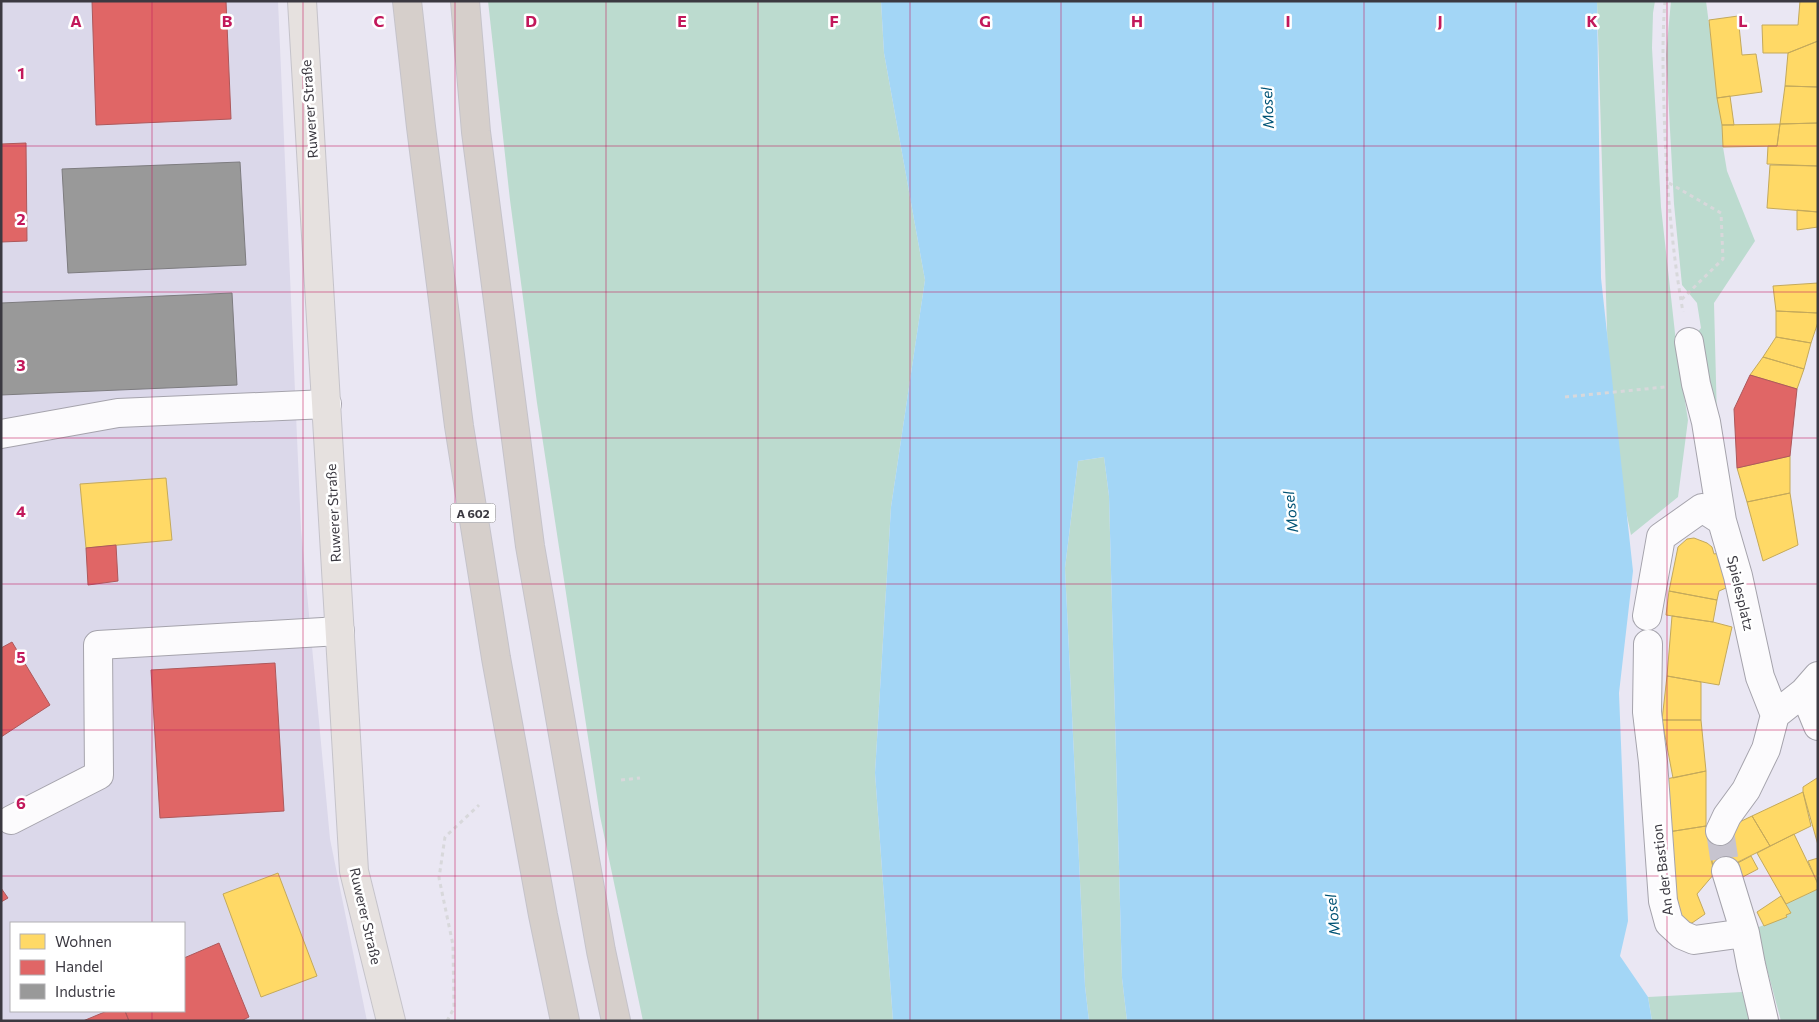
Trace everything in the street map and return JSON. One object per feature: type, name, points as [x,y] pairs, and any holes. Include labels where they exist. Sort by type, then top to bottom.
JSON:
[{"type":"highway","name":"A 602","points":[[407,1],[459,426],[498,668],[543,915],[565,1021]]},
{"type":"highway","points":[[465,1],[476,132],[530,546],[599,941],[616,1021]]},
{"type":"main road","name":"Ruwerer Straße","points":[[302,1],[354,871],[391,1021]]},
{"type":"street","name":"Spielesplatz","points":[[1689,342],[1696,384],[1706,422],[1722,521],[1738,576],[1760,677],[1775,715]]},
{"type":"street","points":[[1,434],[118,413],[327,404]]},
{"type":"street","points":[[1647,616],[1661,536],[1702,508],[1722,521]]},
{"type":"street","points":[[10,820],[99,775],[98,645],[340,631]]},
{"type":"street","name":"An der Bastion","points":[[1648,644],[1647,712],[1653,762],[1662,892],[1669,923],[1682,935],[1694,940],[1745,933]]},
{"type":"street","points":[[1720,831],[1727,816],[1746,790],[1766,750],[1775,715],[1811,684]]},
{"type":"street","points":[[1811,684],[1818,726]]},
{"type":"street","points":[[1726,871],[1745,933],[1764,1021]]},
{"type":"path","points":[[1665,1],[1663,67],[1668,183],[1671,224],[1681,300],[1689,342]]},
{"type":"path","points":[[1668,183],[1721,213],[1723,259],[1681,300]]},
{"type":"path","points":[[1565,397],[1696,384]]},
{"type":"path","points":[[621,780],[640,778]]},
{"type":"path","points":[[447,1021],[454,1008],[453,945],[439,878],[445,838],[479,805]]},
{"type":"shaded area","points":[[1,1],[278,1],[301,529],[330,839],[367,1021],[1,1021]]},
{"type":"green space","points":[[488,1],[881,1],[884,53],[925,280],[891,507],[875,773],[893,1021],[643,1021],[600,816],[537,403],[510,200]]},
{"type":"green space","points":[[1597,1],[1655,1],[1652,48],[1661,207],[1677,351],[1688,420],[1678,497],[1631,535],[1609,394]]},
{"type":"green space","points":[[1671,1],[1706,1],[1727,171],[1755,241],[1714,303],[1717,420],[1695,335],[1701,328],[1697,303],[1682,285],[1674,204],[1666,55]]},
{"type":"green space","points":[[1104,457],[1109,496],[1122,978],[1127,1021],[1089,1021],[1085,986],[1065,568],[1078,461]]},
{"type":"green space","points":[[1818,889],[1818,1021],[1781,1021],[1756,928],[1786,917],[1786,915],[1791,913],[1786,904]]},
{"type":"green space","points":[[1742,992],[1750,1021],[1652,1021],[1648,997]]},
{"type":"water","name":"Mosel","points":[[881,1],[1597,1],[1601,278],[1633,571],[1619,693],[1628,921],[1620,956],[1648,997],[1652,1021],[1127,1021],[1122,978],[1109,496],[1104,457],[1078,461],[1065,568],[1085,986],[1089,1021],[893,1021],[875,773],[891,507],[925,280],[884,53]]},
{"type":"building: Wohnen","points":[[1800,1],[1818,1],[1818,41],[1788,53],[1763,53],[1762,25],[1798,25]]},
{"type":"building: Wohnen","points":[[1738,16],[1742,55],[1756,54],[1762,92],[1717,98],[1709,20]]},
{"type":"building: Wohnen","points":[[1818,41],[1818,87],[1785,86],[1788,53]]},
{"type":"building: Wohnen","points":[[1785,86],[1818,87],[1818,123],[1780,124]]},
{"type":"building: Wohnen","points":[[1730,96],[1734,125],[1722,125],[1717,98]]},
{"type":"building: Wohnen","points":[[1818,123],[1818,166],[1767,164],[1768,146],[1777,146],[1780,124]]},
{"type":"building: Wohnen","points":[[1780,124],[1777,146],[1723,147],[1722,125]]},
{"type":"building: Wohnen","points":[[1770,165],[1818,166],[1818,212],[1767,208]]},
{"type":"building: Wohnen","points":[[1797,210],[1818,212],[1818,227],[1797,230]]},
{"type":"building: Wohnen","points":[[1818,283],[1818,313],[1776,311],[1773,286]]},
{"type":"building: Wohnen","points":[[1776,311],[1818,313],[1818,322],[1811,343],[1776,337]]},
{"type":"building: Wohnen","points":[[1776,337],[1811,343],[1804,369],[1763,357]]},
{"type":"building: Wohnen","points":[[1763,357],[1804,369],[1797,389],[1750,375]]},
{"type":"building: Wohnen","points":[[1790,456],[1790,493],[1747,502],[1737,468]]},
{"type":"building: Wohnen","points":[[166,478],[172,540],[86,548],[80,484]]},
{"type":"building: Wohnen","points":[[1790,493],[1798,545],[1763,561],[1747,502]]},
{"type":"building: Wohnen","points":[[1694,538],[1712,547],[1714,554],[1729,551],[1733,585],[1719,591],[1717,600],[1669,591],[1678,547],[1687,539]]},
{"type":"building: Wohnen","points":[[1669,591],[1717,600],[1713,622],[1666,615]]},
{"type":"building: Wohnen","points":[[1672,616],[1732,627],[1719,685],[1667,676]]},
{"type":"building: Wohnen","points":[[1667,676],[1701,682],[1701,720],[1662,720]]},
{"type":"building: Wohnen","points":[[1662,720],[1701,720],[1706,771],[1673,778]]},
{"type":"building: Wohnen","points":[[1706,771],[1706,826],[1668,832],[1666,779]]},
{"type":"building: Wohnen","points":[[1817,778],[1818,845],[1803,792],[1803,787]]},
{"type":"building: Wohnen","points":[[1803,792],[1811,826],[1770,846],[1752,816]]},
{"type":"building: Wohnen","points":[[1752,816],[1770,846],[1714,874],[1708,837]]},
{"type":"building: Wohnen","points":[[1706,826],[1714,874],[1697,894],[1705,914],[1692,923],[1680,922],[1668,832]]},
{"type":"building: Wohnen","points":[[1794,834],[1818,884],[1818,889],[1786,904],[1757,853]]},
{"type":"building: Wohnen","points":[[1751,856],[1758,869],[1737,880],[1732,866]]},
{"type":"building: Wohnen","points":[[1818,858],[1818,884],[1808,861]]},
{"type":"building: Wohnen","points":[[278,873],[317,976],[261,997],[223,894]]},
{"type":"building: Wohnen","points":[[1781,896],[1791,913],[1786,915],[1787,917],[1764,926],[1757,912]]},
{"type":"building: Handel","points":[[92,1],[226,1],[231,119],[96,125]]},
{"type":"building: Handel","points":[[26,143],[27,241],[1,242],[1,144]]},
{"type":"building: Handel","points":[[1750,375],[1797,389],[1790,456],[1737,468],[1734,409]]},
{"type":"building: Handel","points":[[116,545],[118,581],[88,585],[86,548]]},
{"type":"building: Handel","points":[[12,642],[50,705],[1,737],[1,648]]},
{"type":"building: Handel","points":[[275,663],[284,811],[160,818],[151,670]]},
{"type":"building: Handel","points":[[1,888],[8,898],[1,902]]},
{"type":"building: Handel","points":[[219,943],[249,1017],[241,1021],[129,1021],[125,1012],[185,1012],[185,958]]},
{"type":"building: Handel","points":[[105,1012],[125,1012],[129,1021],[83,1021]]},
{"type":"building: Industrie","points":[[240,162],[246,265],[68,273],[62,169]]},
{"type":"building: Industrie","points":[[232,293],[237,385],[1,395],[1,303]]},
{"type":"tunnel","points":[[1720,831],[1726,871]]}]
